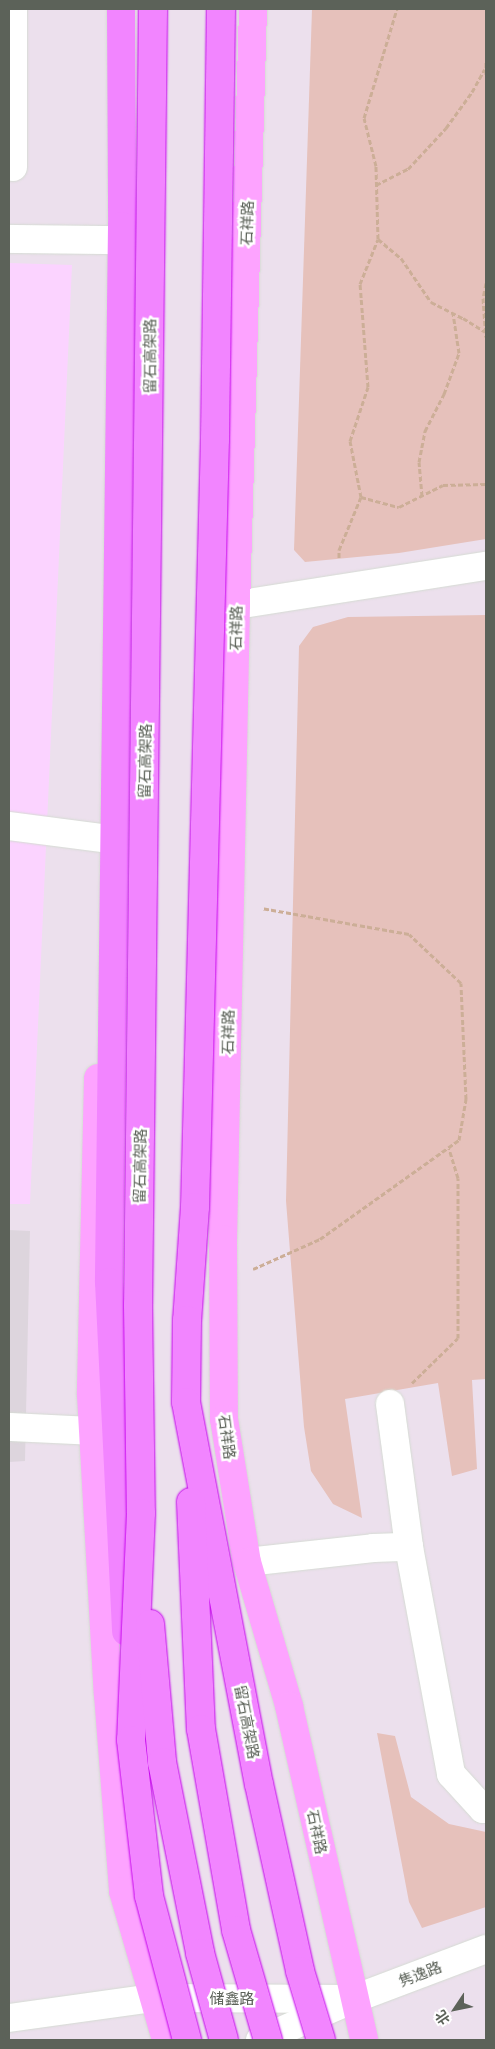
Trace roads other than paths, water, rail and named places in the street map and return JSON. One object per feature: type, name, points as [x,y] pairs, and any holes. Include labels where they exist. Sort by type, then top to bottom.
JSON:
[{"type":"highway","points":[[120,9],[122,226],[109,1282],[131,1740]]},
{"type":"highway","name":"留石高架路","points":[[153,9],[150,461],[138,1305],[141,1513],[131,1740],[149,1896],[187,2040]]},
{"type":"highway","name":"留石高架路","points":[[220,9],[215,439],[195,1207],[187,1320],[186,1402],[201,1729],[236,1930],[268,2040]]},
{"type":"highway","name":"留石高架路","points":[[186,1402],[258,1784],[300,1971],[321,2040]]},
{"type":"highway","name":"留石高架路","points":[[141,1513],[162,1762],[200,1954],[224,2040]]},
{"type":"main road","points":[[120,9],[111,240],[91,1395],[108,1695],[123,1891],[166,2040]]},
{"type":"main road","name":"石祥路","points":[[253,9],[236,605],[223,1282],[224,1419],[248,1562],[289,1706],[364,2040]]},
{"type":"street","points":[[13,9],[13,167]]},
{"type":"street","points":[[9,239],[111,240]]},
{"type":"street","points":[[236,605],[486,566]]},
{"type":"street","points":[[9,826],[102,838]]},
{"type":"street","points":[[390,1404],[410,1547],[451,1774],[483,1809],[486,1809]]},
{"type":"street","points":[[9,1427],[93,1431]]},
{"type":"street","points":[[248,1562],[373,1548],[410,1547]]},
{"type":"street","name":"隽逸路","points":[[354,1999],[486,1949]]},
{"type":"street","name":"储鑫路","points":[[9,2018],[154,1998],[354,1999]]},
{"type":"street","points":[[260,2040],[354,1999]]}]
